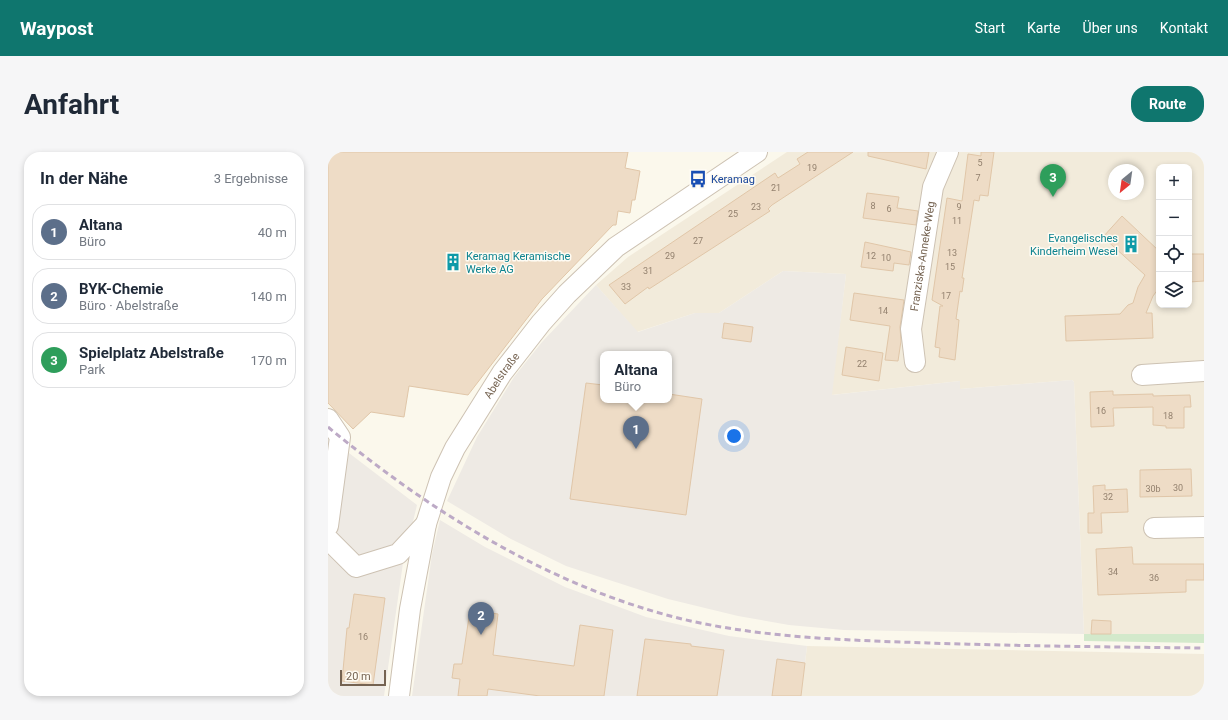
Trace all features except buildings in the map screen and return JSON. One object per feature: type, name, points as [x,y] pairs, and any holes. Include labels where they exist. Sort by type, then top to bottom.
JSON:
[{"type":"street","name":"Abelstraße","points":[[399,696],[410,609],[426,524],[442,477],[455,448],[502,373],[541,323],[567,294],[616,247],[757,152]]},
{"type":"street","name":"Franziska-Anneke-Weg","points":[[915,362],[911,329],[933,187],[948,152]]},
{"type":"street","points":[[1142,375],[1204,371]]},
{"type":"street","points":[[328,419],[340,437],[328,526]]},
{"type":"street","points":[[328,539],[356,567],[398,554],[426,524]]},
{"type":"street","points":[[1154,528],[1204,527]]},
{"type":"shaded area","points":[[787,152],[1204,152],[1204,634],[1084,634],[1074,382],[1072,380],[960,389],[960,381],[831,395],[846,274],[783,271],[719,313],[695,313],[637,332],[596,285],[628,257]]},
{"type":"shaded area","points":[[783,271],[846,274],[832,395],[960,381],[960,389],[1072,380],[1074,382],[1084,634],[844,630],[789,625],[738,616],[668,599],[566,566],[511,539],[447,501],[477,437],[514,377],[542,342],[596,285],[638,332],[695,313],[719,313]]},
{"type":"shaded area","points":[[328,437],[417,505],[403,563],[384,696],[328,696]]},
{"type":"shaded area","points":[[440,520],[485,547],[565,587],[646,617],[729,636],[807,646],[801,696],[412,696],[432,554]]},
{"type":"shaded area","points":[[807,646],[1204,654],[1204,696],[801,696]]},
{"type":"green space","points":[[1084,634],[1204,634],[1204,643],[1084,641]]},
{"type":"railway","points":[[328,427],[408,488],[451,517],[494,543],[540,567],[586,587],[633,605],[682,619],[743,630],[835,639],[997,645],[1204,648]]},
{"type":"place","name":"Keramag","points":[[698,179]]},
{"type":"place","name":"Spielplatz Abelstraße","points":[[1053,197]]},
{"type":"place","name":"Evangelisches Kinderheim Wesel","points":[[1131,244]]},
{"type":"place","name":"Keramag Keramische Werke AG","points":[[453,262]]},
{"type":"place","name":"Altana","points":[[636,449]]},
{"type":"place","name":"BYK-Chemie","points":[[481,635]]}]
